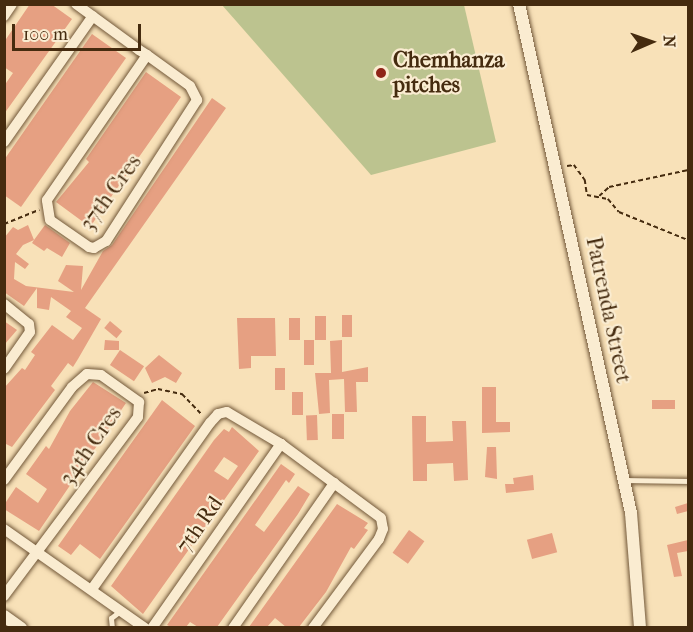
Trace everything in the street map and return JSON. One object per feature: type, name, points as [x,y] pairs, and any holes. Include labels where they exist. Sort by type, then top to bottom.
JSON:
[{"type":"street","points":[[4,16],[12,4]]},
{"type":"street","points":[[76,4],[147,55]]},
{"type":"street","name":"Patrenda Street","points":[[519,4],[631,513],[640,627]]},
{"type":"street","points":[[4,142],[93,16]]},
{"type":"street","name":"37th Cres","points":[[147,55],[195,91],[194,108],[101,246],[94,249],[83,244],[50,220],[46,208],[51,194],[147,55]]},
{"type":"street","points":[[4,304],[29,324],[30,332],[4,369]]},
{"type":"street","name":"34th Cres","points":[[4,480],[72,387],[87,374],[101,375],[134,396],[139,402],[138,417],[39,554],[4,596]]},
{"type":"street","points":[[92,589],[210,423],[218,414],[234,413],[377,513],[383,529],[313,627]]},
{"type":"street","name":"7th Rd","points":[[152,627],[281,444]]},
{"type":"street","points":[[233,627],[334,483]]},
{"type":"street","points":[[4,529],[145,627]]},
{"type":"street","points":[[4,616],[21,627]]},
{"type":"lane","points":[[624,480],[688,481]]},
{"type":"lane","points":[[112,627],[111,618],[121,610]]},
{"type":"path","points":[[555,167],[574,165],[585,180],[587,195],[608,200],[620,212],[688,240]]},
{"type":"path","points":[[598,196],[609,187],[688,170]]},
{"type":"path","points":[[4,224],[46,208]]},
{"type":"path","points":[[134,396],[158,389],[182,394],[210,423]]},
{"type":"green space","name":"Chemhanza pitches","points":[[222,5],[464,5],[496,142],[371,175]]},
{"type":"building","points":[[30,4],[51,4],[72,19],[4,114],[4,86],[13,73],[4,67],[4,42]]},
{"type":"building","points":[[92,34],[126,58],[21,207],[4,195],[4,160]]},
{"type":"building","points":[[146,72],[181,97],[90,227],[56,202],[89,162],[86,159]]},
{"type":"building","points":[[212,98],[226,108],[85,308],[101,319],[73,367],[68,363],[51,386],[55,390],[12,447],[4,443],[4,388],[22,368],[25,370],[35,355],[31,352],[52,325],[73,340],[82,328],[66,317],[71,311],[51,297],[49,310],[37,308],[37,288],[24,306],[4,292],[4,238],[13,227],[18,230],[28,225],[34,240],[23,245],[16,254],[29,264],[25,269],[15,262],[14,279],[26,286],[74,292],[58,281],[66,265],[83,266],[81,290],[103,251],[112,245]]},
{"type":"building","points":[[45,225],[70,243],[62,257],[47,248],[44,251],[32,243]]},
{"type":"building","points":[[342,315],[352,315],[352,337],[342,337]]},
{"type":"building","points":[[315,316],[326,316],[326,340],[315,340]]},
{"type":"building","points":[[237,318],[275,318],[276,356],[251,356],[251,368],[239,369]]},
{"type":"building","points":[[289,318],[300,318],[300,340],[289,340]]},
{"type":"building","points":[[4,321],[17,330],[4,345]]},
{"type":"building","points":[[110,321],[122,331],[116,338],[104,328]]},
{"type":"building","points":[[105,340],[119,341],[119,350],[104,350]]},
{"type":"building","points":[[304,340],[314,340],[314,365],[304,365]]},
{"type":"building","points":[[342,340],[342,372],[368,367],[368,382],[356,382],[357,412],[345,412],[344,379],[329,380],[330,413],[319,414],[315,373],[331,373],[330,341]]},
{"type":"building","points":[[120,350],[144,366],[134,381],[110,365]]},
{"type":"building","points":[[159,355],[182,373],[176,383],[165,377],[152,383],[145,368]]},
{"type":"building","points":[[275,368],[285,368],[285,390],[275,390]]},
{"type":"building","points":[[93,382],[126,403],[39,531],[4,509],[4,505],[16,487],[38,503],[47,489],[26,474],[46,446],[49,449],[70,411]]},
{"type":"building","points":[[482,387],[496,387],[496,422],[510,422],[510,432],[482,433]]},
{"type":"building","points":[[292,392],[303,392],[303,415],[292,415]]},
{"type":"building","points":[[162,400],[195,426],[100,559],[80,544],[71,555],[58,546]]},
{"type":"building","points":[[652,400],[675,400],[675,409],[652,409]]},
{"type":"building","points":[[332,414],[344,414],[344,439],[332,439]]},
{"type":"building","points":[[306,415],[317,415],[318,440],[307,440]]},
{"type":"building","points":[[412,416],[426,416],[426,442],[453,441],[452,421],[466,421],[468,480],[454,481],[453,463],[427,464],[427,481],[413,481]]},
{"type":"building","points":[[232,427],[259,451],[143,614],[111,586],[214,440],[224,429],[229,432]],"holes":[[[224,457],[238,466],[228,480],[214,471]]]},
{"type":"building","points":[[487,447],[496,447],[497,479],[485,477]]},
{"type":"building","points":[[281,464],[295,474],[289,483],[286,480],[255,525],[264,532],[298,486],[310,494],[298,514],[217,627],[198,627],[190,622],[186,627],[167,625]]},
{"type":"building","points":[[533,475],[534,490],[506,493],[505,484],[514,484],[513,478]]},
{"type":"building","points":[[688,503],[688,511],[677,514],[675,507]]},
{"type":"building","points":[[337,504],[368,523],[364,528],[368,530],[354,549],[351,547],[326,592],[299,627],[286,627],[275,618],[267,627],[249,627]]},
{"type":"building","points":[[409,530],[424,541],[408,564],[393,553]]},
{"type":"building","points":[[552,533],[557,552],[532,559],[527,540]]},
{"type":"building","points":[[688,540],[688,551],[677,553],[682,576],[674,577],[667,545]]},
{"type":"place","name":"Chemhanza pitches","points":[[381,73]]}]
